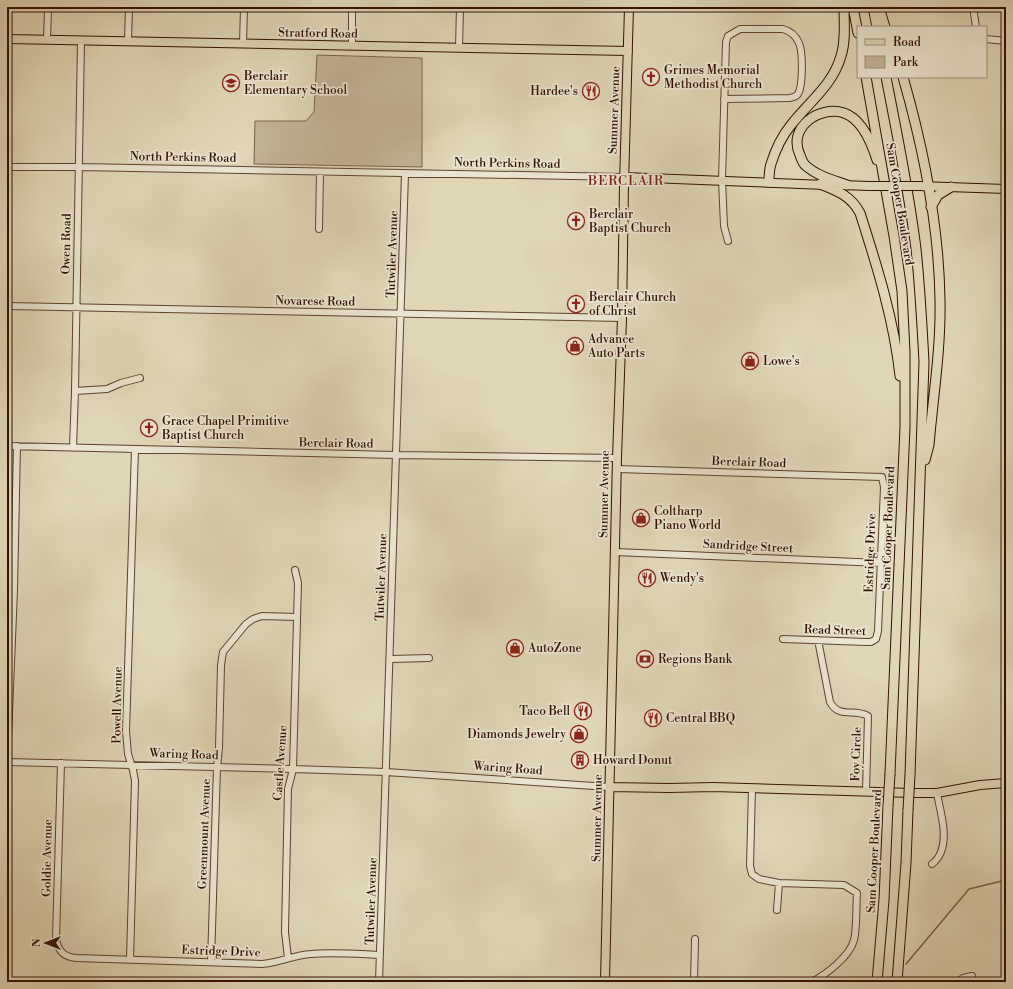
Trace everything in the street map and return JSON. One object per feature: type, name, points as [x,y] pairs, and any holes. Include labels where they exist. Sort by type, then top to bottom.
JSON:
[{"type":"highway","points":[[769,182],[771,164],[778,147],[790,126],[817,97],[832,76],[842,56],[844,7]]},
{"type":"highway","points":[[853,7],[857,28]]},
{"type":"highway","points":[[873,7],[877,26]]},
{"type":"highway","points":[[879,7],[885,26]]},
{"type":"highway","name":"Sam Cooper Boulevard","points":[[866,78],[887,194],[902,291],[905,352],[905,419],[890,774],[884,900],[877,982]]},
{"type":"highway","name":"Sam Cooper Boulevard","points":[[886,78],[916,249],[924,362],[910,775],[905,879],[897,982]]},
{"type":"highway","points":[[903,78],[914,116],[931,207],[938,260],[940,301],[938,343],[929,445],[921,475]]},
{"type":"highway","points":[[847,185],[820,175],[804,165],[798,152],[797,136],[803,124],[814,115],[830,112],[844,113],[856,121],[865,132],[875,154],[887,194]]},
{"type":"highway","points":[[820,184],[837,191],[855,203],[860,213],[890,318],[898,352],[905,419]]},
{"type":"highway","points":[[931,207],[935,198],[951,187]]},
{"type":"main road","name":"Summer Avenue","points":[[605,981],[629,7]]},
{"type":"main road","name":"Stratford Road","points":[[7,39],[628,51]]},
{"type":"main road","name":"North Perkins Road","points":[[624,177],[869,186],[927,186],[1006,189]]},
{"type":"main road","name":"Waring Road","points":[[609,787],[669,788],[701,786],[937,793],[980,785],[1006,783]]},
{"type":"street","points":[[48,7],[48,40]]},
{"type":"street","points":[[128,41],[129,7]]},
{"type":"street","points":[[243,44],[244,7]]},
{"type":"street","points":[[352,7],[352,46]]},
{"type":"street","points":[[460,7],[460,48]]},
{"type":"street","points":[[973,7],[976,26]]},
{"type":"street","points":[[724,98],[790,98],[796,96],[801,81],[802,52],[800,44],[790,31],[776,28],[740,29],[728,36],[726,42],[724,98],[722,180],[724,226],[728,241]]},
{"type":"street","points":[[987,39],[1006,41]]},
{"type":"street","name":"Owen Road","points":[[73,448],[82,41]]},
{"type":"street","name":"North Perkins Road","points":[[7,167],[624,177]]},
{"type":"street","points":[[318,230],[320,172]]},
{"type":"street","name":"Tutwiler Avenue","points":[[379,982],[405,174]]},
{"type":"street","name":"Novarese Road","points":[[7,306],[622,318]]},
{"type":"street","points":[[75,391],[107,389],[121,383],[140,378]]},
{"type":"street","name":"Berclair Road","points":[[7,446],[134,450],[617,458]]},
{"type":"street","points":[[7,762],[14,590],[17,446]]},
{"type":"street","name":"Powell Avenue","points":[[130,960],[135,787],[132,764],[127,749],[126,731],[134,450]]},
{"type":"street","name":"Berclair Road","points":[[617,469],[882,477]]},
{"type":"street","name":"Estridge Drive","points":[[878,631],[884,487],[882,477]]},
{"type":"street","name":"Sandridge Street","points":[[615,552],[880,563]]},
{"type":"street","name":"Castle Avenue","points":[[288,958],[284,932],[288,789],[293,769],[298,579],[295,570]]},
{"type":"street","name":"Greenmount Avenue","points":[[211,962],[217,767],[219,748],[221,665],[223,652],[246,624],[253,618],[262,616],[297,617]]},
{"type":"street","name":"Read Street","points":[[783,639],[871,642],[876,638],[878,631]]},
{"type":"street","name":"Foy Circle","points":[[818,640],[830,702],[834,709],[840,712],[863,713],[868,716],[866,792]]},
{"type":"street","points":[[390,659],[429,658]]},
{"type":"street","name":"Waring Road","points":[[7,762],[132,764],[386,772],[609,787]]},
{"type":"street","name":"Goldie Avenue","points":[[61,763],[56,939],[57,945],[62,952]]},
{"type":"street","points":[[752,788],[750,866],[752,874],[759,879],[778,883],[844,885],[857,893],[854,939],[850,950],[823,976],[812,982]]},
{"type":"street","points":[[932,864],[939,857],[943,844],[943,827],[937,793]]},
{"type":"street","points":[[777,910],[778,883]]},
{"type":"street","points":[[694,982],[695,939]]},
{"type":"street","name":"Estridge Drive","points":[[62,952],[68,957],[76,958],[266,964],[312,953],[380,955]]},
{"type":"street","points":[[957,982],[963,978],[972,976]]},
{"type":"street","points":[[605,981],[704,982]]},
{"type":"green space","points":[[317,55],[422,58],[422,167],[254,164],[255,121],[306,121],[314,112]]},
{"type":"waterway","points":[[906,964],[969,889],[1006,880]]},
{"type":"place","name":"Grimes Memorial Methodist Church","points":[[651,77]]},
{"type":"place","name":"Berclair Elementary School","points":[[231,83]]},
{"type":"place","name":"Hardee's","points":[[591,91]]},
{"type":"place","name":"Berclair Baptist Church","points":[[576,221]]},
{"type":"place","name":"Berclair Church of Christ","points":[[576,304]]},
{"type":"place","name":"Advance Auto Parts","points":[[575,346]]},
{"type":"place","name":"Lowe's","points":[[750,361]]},
{"type":"place","name":"Grace Chapel Primitive Baptist Church","points":[[149,428]]},
{"type":"place","name":"Coltharp Piano World","points":[[641,518]]},
{"type":"place","name":"Wendy's","points":[[647,578]]},
{"type":"place","name":"AutoZone","points":[[515,648]]},
{"type":"place","name":"Regions Bank","points":[[645,659]]},
{"type":"place","name":"Taco Bell","points":[[583,711]]},
{"type":"place","name":"Central BBQ","points":[[653,718]]},
{"type":"place","name":"Diamonds Jewelry","points":[[579,734]]},
{"type":"place","name":"Howard Donut","points":[[580,760]]},
{"type":"district","name":"BERCLAIR","points":[[626,180]]}]
